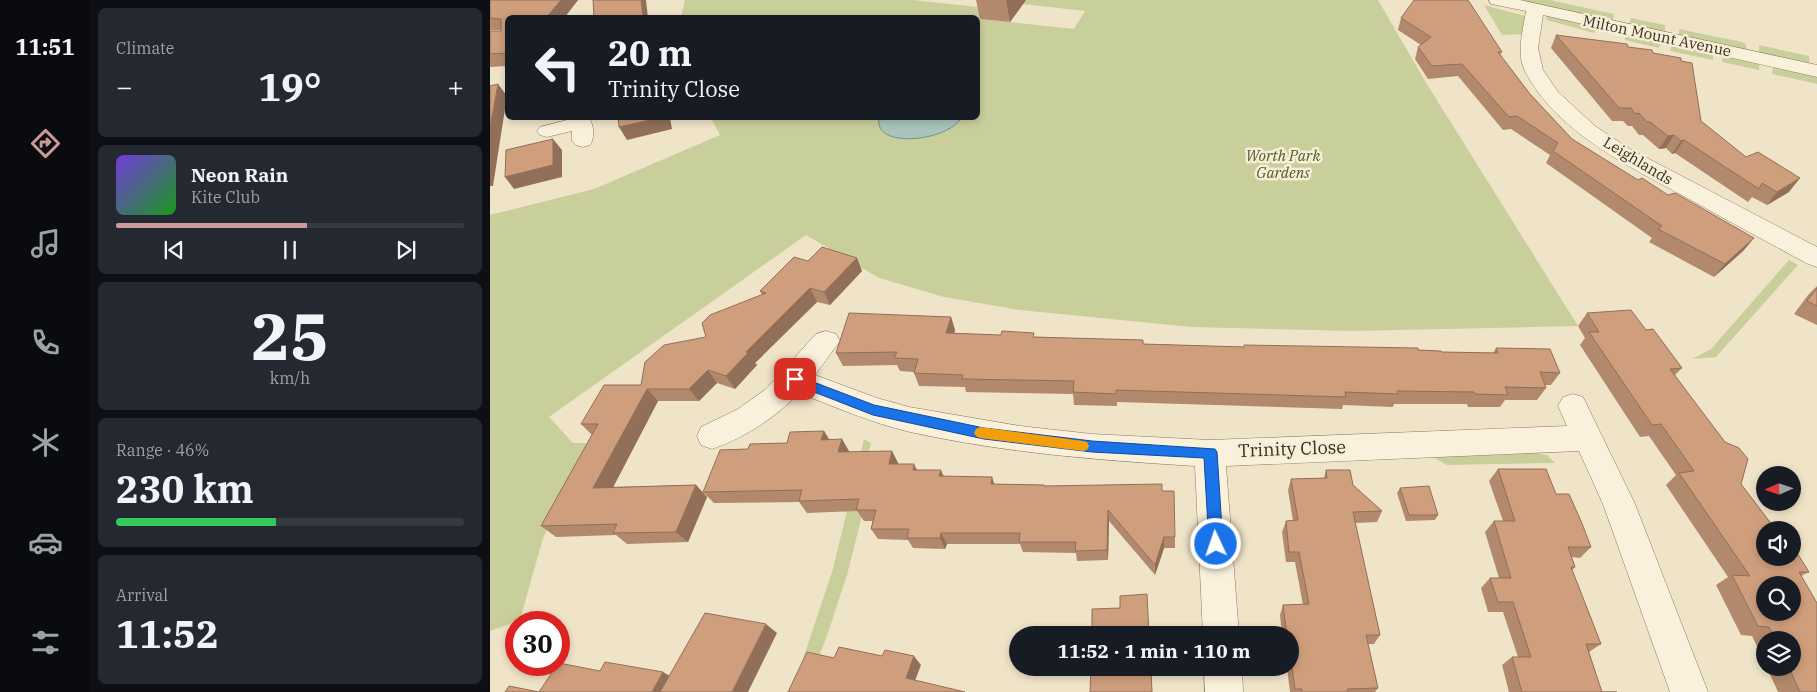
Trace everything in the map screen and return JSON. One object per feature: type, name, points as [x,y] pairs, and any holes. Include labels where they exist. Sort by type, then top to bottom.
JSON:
[{"type":"street","name":"Milton Mount Avenue","points":[[1497,0],[1817,71]]},
{"type":"street","name":"Leighlands","points":[[1535,9],[1529,48],[1534,70],[1551,96],[1588,130],[1622,154],[1817,258]]},
{"type":"street","points":[[548,131],[583,127]]},
{"type":"street","points":[[712,436],[756,414],[779,396],[826,341]]},
{"type":"street","name":"Trinity Close","points":[[795,379],[873,410],[984,433],[1092,447],[1210,452],[1588,438]]},
{"type":"street","points":[[1573,406],[1622,512],[1690,692]]},
{"type":"street","points":[[1210,452],[1220,626]]},
{"type":"street","points":[[1223,676],[1224,692]]},
{"type":"green space","name":"Worth Park Gardens","points":[[685,0],[912,0],[988,8],[980,19],[980,15],[681,15]]},
{"type":"green space","name":"Worth Park Gardens","points":[[1026,0],[1378,0],[1425,81],[1578,326],[1352,331],[1191,327],[1020,310],[944,297],[879,278],[806,235],[549,417],[573,443],[611,443],[580,469],[543,538],[523,611],[505,611],[505,626],[490,631],[490,215],[594,189],[720,135],[712,120],[980,120],[980,19],[1074,29],[1085,11],[1022,4]]},
{"type":"green space","points":[[1511,0],[1550,0],[1614,14],[1613,22]]},
{"type":"green space","points":[[1484,5],[1525,16],[1523,34],[1502,35]]},
{"type":"green space","points":[[1546,16],[1597,26],[1594,33],[1547,20]]},
{"type":"green space","points":[[1631,18],[1665,25],[1665,33],[1629,25]]},
{"type":"green space","points":[[1679,29],[1742,42],[1746,44],[1747,52],[1679,37]]},
{"type":"green space","points":[[1627,32],[1661,40],[1659,48],[1625,40]]},
{"type":"green space","points":[[1673,42],[1713,51],[1713,60],[1670,51]]},
{"type":"green space","points":[[1759,45],[1809,56],[1810,65],[1759,54]]},
{"type":"green space","points":[[1723,53],[1759,61],[1759,70],[1722,62]]},
{"type":"green space","points":[[1778,66],[1817,75],[1817,84],[1772,74],[1773,68]]},
{"type":"green space","points":[[1789,260],[1798,265],[1716,357],[1692,359],[1711,349]]},
{"type":"green space","points":[[864,439],[871,443],[868,455],[875,464],[847,575],[817,661],[792,692],[833,569]]},
{"type":"green space","points":[[1536,453],[1547,455],[1555,463],[1447,465],[1433,457]]},
{"type":"water","points":[[879,120],[959,120],[954,126],[942,132],[928,137],[913,139],[888,135],[880,128]]},
{"type":"building","points":[[490,0],[561,0],[548,15],[505,15],[505,53],[490,54],[490,31],[501,31],[501,19],[490,18]]},
{"type":"building","points":[[593,0],[641,0],[643,15],[594,15]]},
{"type":"building","points":[[1414,0],[1468,0],[1502,52],[1498,52],[1530,94],[1572,139],[1638,180],[1642,178],[1668,195],[1675,193],[1754,238],[1725,264],[1658,229],[1662,226],[1553,151],[1558,143],[1517,116],[1509,117],[1462,64],[1432,66],[1418,47],[1431,37],[1401,18]]},
{"type":"building","points":[[1556,35],[1627,44],[1628,47],[1652,50],[1653,53],[1681,58],[1681,61],[1692,63],[1701,121],[1746,157],[1758,152],[1800,178],[1777,192],[1762,183],[1759,189],[1684,140],[1681,141],[1674,135],[1668,136],[1650,122],[1647,122],[1639,113],[1635,114],[1631,108],[1619,108]]},
{"type":"building","points":[[498,84],[490,128],[490,86]]},
{"type":"building","points":[[618,120],[650,120],[619,127]]},
{"type":"building","points":[[553,139],[553,165],[505,177],[506,150]]},
{"type":"building","points":[[822,247],[857,258],[824,292],[810,288],[746,352],[748,353],[726,376],[708,370],[689,389],[647,389],[593,488],[696,485],[676,532],[613,533],[617,524],[541,526],[598,424],[581,424],[604,385],[641,385],[645,362],[664,345],[706,337],[702,323],[710,315],[766,293],[760,291],[794,257],[808,261]]},
{"type":"building","points":[[1817,288],[1817,306],[1807,301]]},
{"type":"building","points":[[1631,310],[1646,330],[1653,329],[1682,368],[1670,369],[1725,442],[1739,448],[1748,459],[1741,484],[1756,504],[1756,511],[1762,511],[1769,521],[1756,521],[1756,566],[1801,566],[1801,559],[1809,572],[1799,572],[1817,603],[1817,692],[1800,692],[1793,676],[1801,676],[1801,631],[1771,631],[1769,627],[1758,626],[1732,575],[1750,576],[1679,473],[1694,471],[1661,424],[1652,425],[1589,332],[1599,332],[1587,313]]},
{"type":"building","points":[[849,313],[951,317],[946,333],[1001,335],[1002,331],[1034,333],[1033,337],[1143,340],[1143,344],[1244,347],[1244,345],[1418,348],[1418,350],[1442,352],[1498,353],[1496,348],[1550,349],[1560,373],[1540,372],[1546,388],[1505,387],[1508,395],[1475,394],[1474,392],[1397,391],[1398,394],[1345,392],[1346,397],[1116,390],[1116,394],[1073,392],[1074,381],[962,379],[963,375],[914,373],[918,359],[894,358],[897,352],[836,353]]},
{"type":"building","points":[[824,431],[821,440],[842,439],[838,452],[892,451],[889,464],[914,464],[913,470],[941,470],[939,476],[992,477],[991,484],[1044,486],[1162,484],[1162,491],[1174,491],[1175,537],[1164,537],[1155,565],[1108,510],[1107,550],[1075,551],[1076,542],[1019,542],[1020,533],[941,533],[940,538],[907,538],[909,529],[871,529],[876,510],[856,510],[859,499],[799,501],[802,490],[703,492],[720,450],[748,449],[750,444],[787,443],[790,432]]},
{"type":"building","points":[[1498,469],[1546,469],[1556,494],[1569,494],[1591,547],[1568,547],[1575,567],[1571,567],[1601,644],[1586,644],[1602,692],[1522,692],[1512,657],[1531,657],[1513,602],[1498,602],[1490,578],[1511,578],[1494,521],[1515,521]]},
{"type":"building","points":[[1326,470],[1350,470],[1353,485],[1382,511],[1353,512],[1380,635],[1366,635],[1378,688],[1347,689],[1348,692],[1302,692],[1302,689],[1295,689],[1293,676],[1299,676],[1299,626],[1286,626],[1283,605],[1309,604],[1299,552],[1289,552],[1286,521],[1298,520],[1291,479],[1327,478]]},
{"type":"building","points":[[1429,486],[1438,515],[1409,515],[1400,488]]},
{"type":"building","points":[[1147,594],[1149,626],[1092,626],[1092,609],[1120,608],[1120,596]]},
{"type":"building","points":[[705,613],[766,624],[732,692],[660,692]]},
{"type":"building","points":[[839,647],[882,656],[885,650],[914,656],[906,678],[965,692],[788,692],[807,652],[834,658]]},
{"type":"building","points":[[605,662],[663,672],[652,692],[539,692],[550,676],[570,676],[570,665],[600,671]]},
{"type":"building","points":[[1091,676],[1151,676],[1152,692],[1090,692]]},
{"type":"building","points":[[509,686],[539,692],[505,692]]},
{"type":"slow traffic","points":[[980,433],[1083,446]]},
{"type":"route","points":[[795,379],[831,395],[873,410],[909,419],[984,433],[1056,444],[1210,452],[1216,544]]}]
